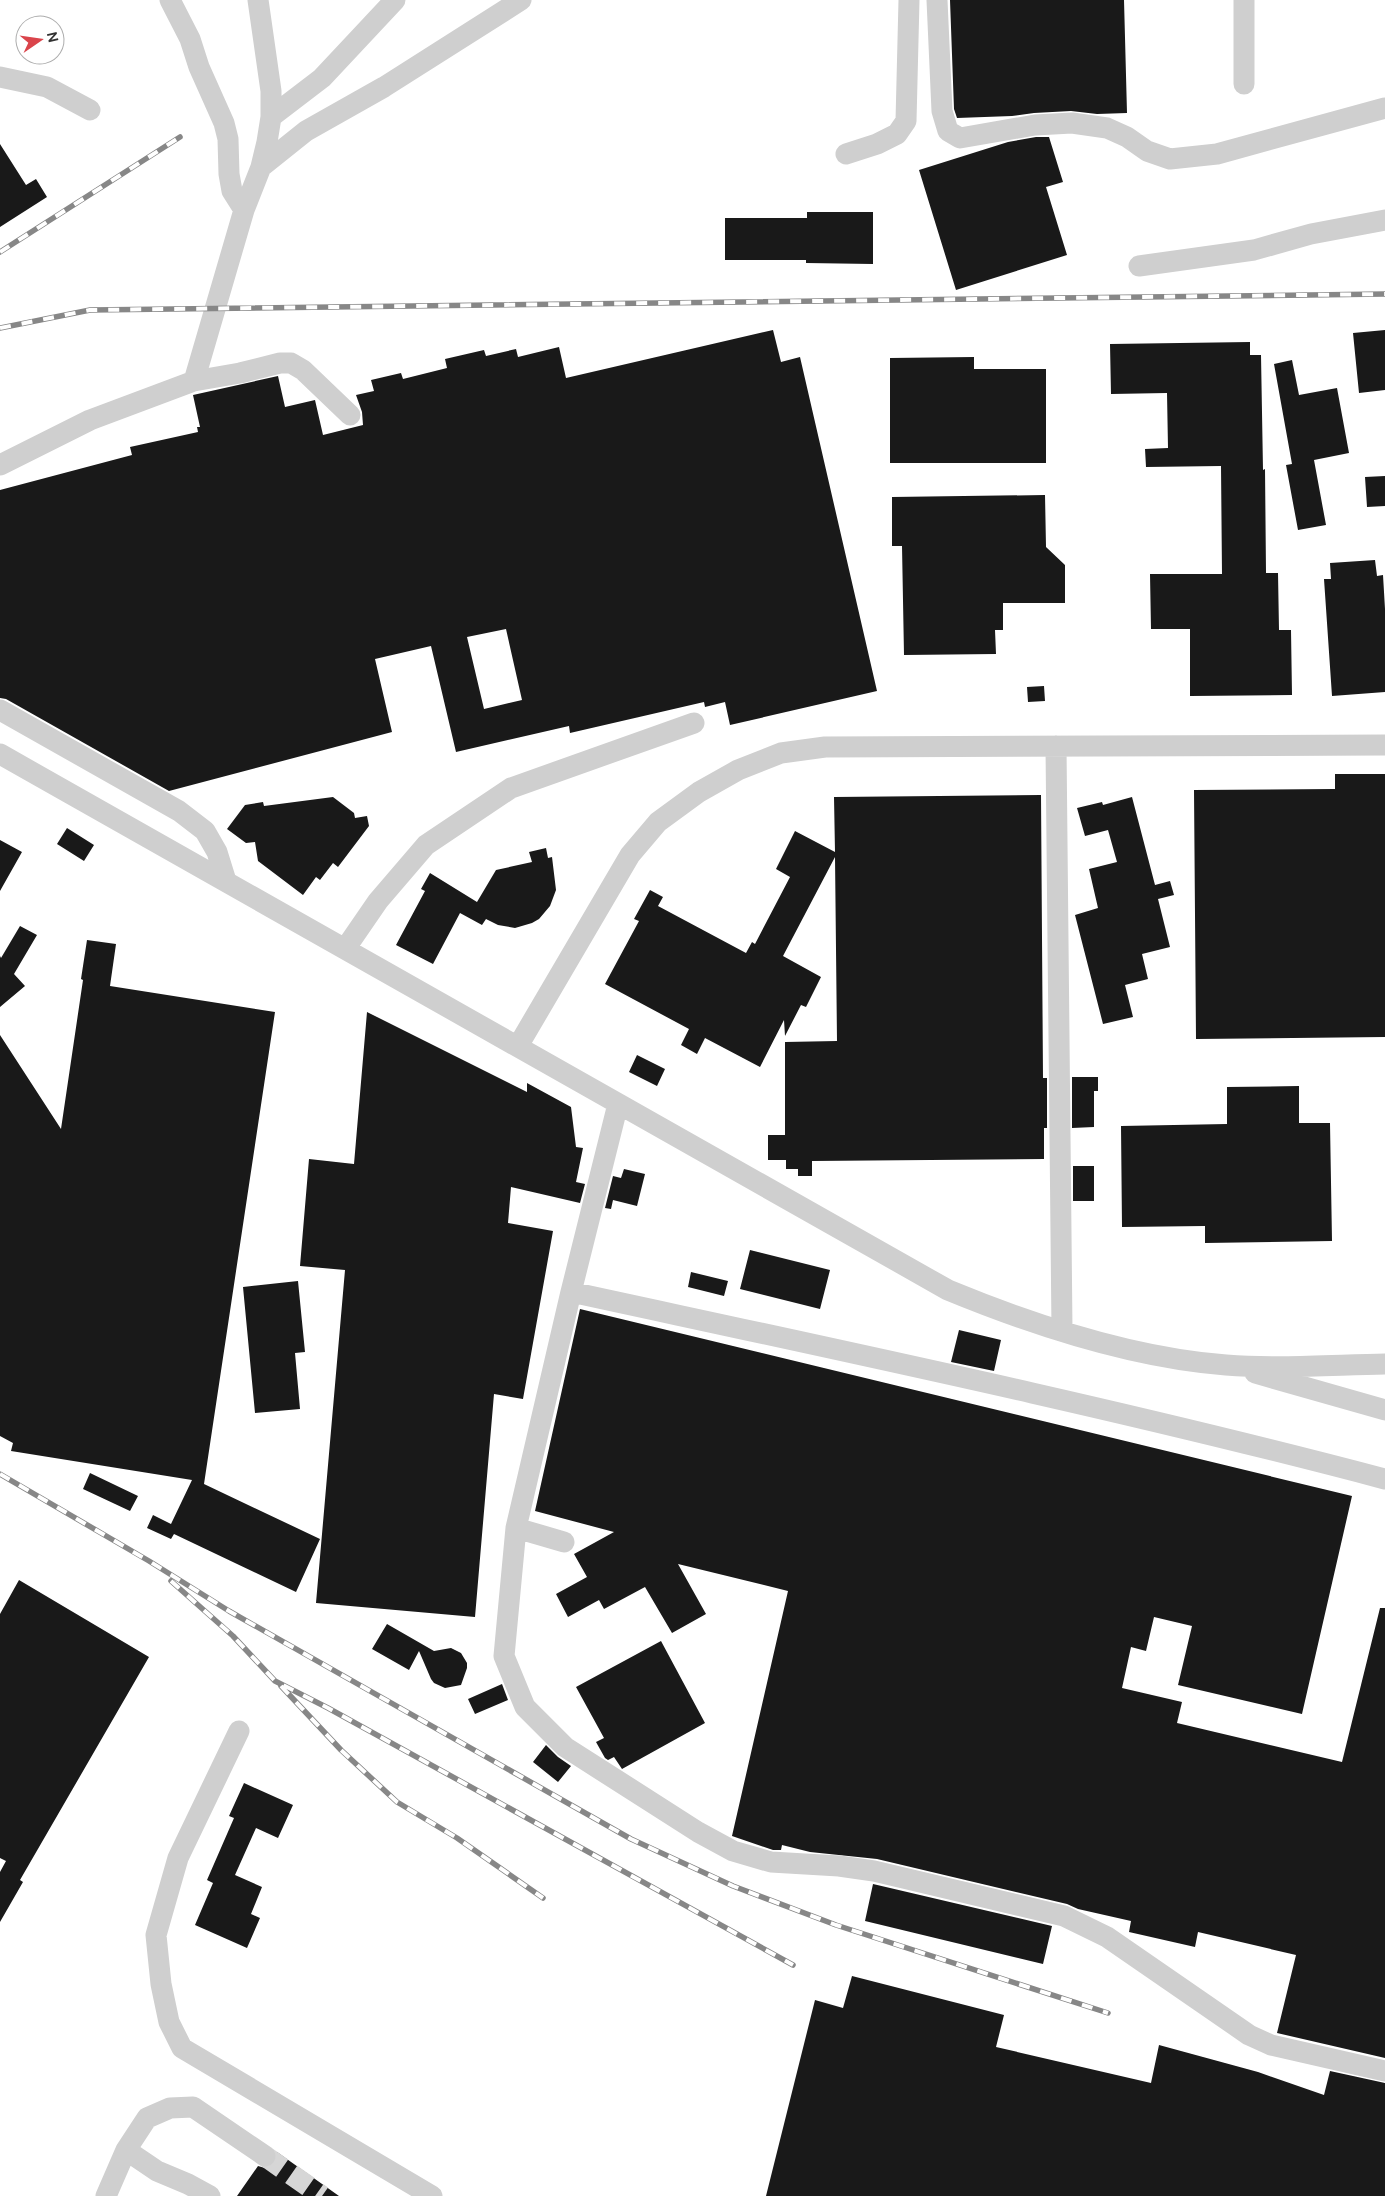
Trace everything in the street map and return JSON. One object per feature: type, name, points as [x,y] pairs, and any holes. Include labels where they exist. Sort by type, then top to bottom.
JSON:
[{"type":"street","points":[[170,0],[190,39],[202,73],[224,123],[228,139],[229,174],[232,191],[244,210]]},
{"type":"street","points":[[194,381],[244,210],[261,167],[271,117],[269,73],[258,0]]},
{"type":"street","points":[[271,117],[295,101],[322,78],[396,0]]},
{"type":"street","points":[[261,167],[306,131],[384,87],[521,0]]},
{"type":"street","points":[[846,154],[877,144],[897,134],[906,121],[909,0]]},
{"type":"street","points":[[937,0],[942,111],[948,131],[960,138],[1035,125],[1072,124],[1107,128],[1127,137],[1146,151],[1170,160],[1217,154],[1385,108]]},
{"type":"street","points":[[1244,84],[1249,1]]},
{"type":"street","points":[[0,77],[47,87],[90,110]]},
{"type":"street","points":[[1139,266],[1254,250],[1310,234],[1385,220]]},
{"type":"street","points":[[0,465],[90,420],[194,381],[240,373],[280,363],[291,363],[303,370],[350,415]]},
{"type":"street","points":[[0,710],[186,816],[205,831],[217,852],[226,881]]},
{"type":"street","points":[[345,949],[378,901],[426,845],[511,788],[694,723]]},
{"type":"street","points":[[518,1046],[630,855],[658,822],[722,778],[781,753],[825,747],[1385,745]]},
{"type":"street","points":[[1056,746],[1062,1330]]},
{"type":"street","points":[[0,754],[948,1290],[996,1310],[1105,1343],[1166,1357],[1226,1365],[1385,1364]]},
{"type":"street","points":[[618,1104],[571,1292],[516,1528],[504,1656],[525,1707],[565,1747],[698,1832],[733,1851],[771,1862],[839,1866],[874,1871],[1064,1916],[1107,1938],[1249,2035],[1271,2045],[1385,2071]]},
{"type":"street","points":[[571,1292],[853,1353],[1219,1436],[1385,1478]]},
{"type":"street","points":[[1226,1365],[1385,1410]]},
{"type":"street","points":[[516,1528],[564,1542]]},
{"type":"street","points":[[238,1731],[178,1858],[156,1935],[161,1984],[169,2022],[182,2048],[432,2196]]},
{"type":"street","points":[[106,2196],[126,2150],[147,2118],[170,2108],[193,2107],[265,2156]]},
{"type":"street","points":[[126,2150],[157,2171],[210,2196]]},
{"type":"building","points":[[950,0],[1124,0],[1127,113],[1097,114],[1071,111],[957,118],[954,109]]},
{"type":"building","points":[[1036,137],[1049,137],[1063,182],[1046,187],[1067,255],[956,290],[919,170],[1008,142]]},
{"type":"building","points":[[0,144],[26,185],[36,179],[47,197],[0,227]]},
{"type":"building","points":[[807,212],[873,212],[873,264],[806,263],[806,260],[725,260],[725,218],[807,218]]},
{"type":"building","points":[[773,330],[781,362],[800,357],[877,691],[730,725],[725,702],[705,707],[704,702],[570,733],[569,726],[456,752],[431,646],[375,659],[392,732],[169,791],[6,699],[0,698],[0,490],[132,455],[130,447],[198,432],[197,427],[200,427],[193,395],[278,376],[285,407],[315,400],[323,435],[363,425],[362,412],[356,395],[374,391],[371,380],[401,373],[403,379],[447,368],[445,359],[484,350],[486,356],[516,349],[518,357],[559,347],[566,378]],"holes":[[[506,629],[522,700],[484,709],[467,637]]]},
{"type":"building","points":[[1385,330],[1385,390],[1359,393],[1353,333]]},
{"type":"building","points":[[1250,342],[1250,355],[1261,355],[1266,573],[1278,573],[1279,630],[1291,630],[1292,695],[1190,696],[1190,629],[1151,629],[1150,574],[1222,574],[1221,466],[1146,467],[1145,449],[1168,448],[1167,393],[1111,394],[1110,344]]},
{"type":"building","points":[[974,357],[974,369],[1046,369],[1046,463],[890,463],[890,358]]},
{"type":"building","points":[[1292,360],[1299,395],[1337,388],[1349,453],[1314,460],[1326,525],[1298,530],[1286,465],[1292,464],[1274,364]]},
{"type":"building","points":[[1385,476],[1385,506],[1367,507],[1365,477]]},
{"type":"building","points":[[1045,495],[1046,547],[1065,565],[1065,603],[1003,603],[1003,630],[995,630],[996,654],[904,655],[902,546],[892,546],[892,497]]},
{"type":"building","points":[[1375,560],[1377,576],[1383,575],[1385,692],[1332,696],[1324,579],[1331,579],[1330,563]]},
{"type":"building","points":[[1044,686],[1045,701],[1028,702],[1027,687]]},
{"type":"building","points":[[1335,774],[1385,774],[1385,1037],[1196,1039],[1194,790],[1335,789]]},
{"type":"building","points":[[1041,795],[1043,1078],[1047,1078],[1047,1128],[1044,1128],[1044,1159],[812,1161],[812,1176],[798,1176],[798,1169],[786,1169],[786,1160],[768,1160],[768,1135],[785,1135],[785,1042],[837,1041],[835,857],[783,956],[821,977],[806,1007],[801,1005],[785,1036],[784,1020],[760,1067],[705,1038],[697,1054],[681,1045],[689,1029],[605,984],[639,921],[634,919],[650,890],[663,897],[658,906],[746,953],[752,942],[755,944],[790,877],[776,869],[795,831],[835,852],[834,797]]},
{"type":"building","points":[[333,797],[354,813],[355,818],[367,816],[369,826],[338,867],[333,863],[320,880],[316,877],[303,895],[258,861],[255,842],[246,843],[227,829],[245,805],[263,802],[264,806]]},
{"type":"building","points":[[1132,797],[1155,885],[1170,881],[1174,895],[1158,899],[1170,947],[1142,954],[1148,979],[1125,985],[1133,1017],[1103,1024],[1075,915],[1098,908],[1089,869],[1117,862],[1108,830],[1085,836],[1077,808],[1102,802],[1103,805]]},
{"type":"building","points":[[67,828],[94,845],[84,861],[57,844]]},
{"type":"building","points":[[0,840],[22,852],[0,891]]},
{"type":"building","points":[[546,848],[548,858],[552,857],[556,890],[550,906],[539,919],[515,928],[498,925],[486,919],[482,925],[460,913],[433,964],[396,945],[425,891],[421,889],[430,873],[477,902],[496,870],[532,862],[529,852]]},
{"type":"building","points":[[20,926],[37,935],[14,974],[25,986],[0,1007],[0,956],[1,958]]},
{"type":"building","points":[[87,940],[116,944],[110,986],[275,1012],[204,1484],[320,1539],[296,1592],[174,1534],[171,1539],[147,1528],[153,1515],[171,1524],[192,1480],[11,1451],[13,1443],[0,1436],[0,1035],[61,1129]]},
{"type":"building","points":[[367,1012],[527,1092],[527,1083],[571,1107],[576,1147],[583,1148],[576,1182],[585,1184],[580,1203],[511,1187],[508,1223],[553,1231],[523,1399],[494,1394],[475,1617],[316,1603],[345,1270],[300,1266],[309,1159],[354,1164]]},
{"type":"building","points":[[637,1055],[665,1069],[657,1086],[629,1072]]},
{"type":"building","points":[[1072,1077],[1098,1077],[1098,1091],[1094,1091],[1094,1127],[1072,1128]]},
{"type":"building","points":[[1299,1086],[1299,1123],[1330,1123],[1332,1241],[1205,1243],[1205,1226],[1122,1227],[1121,1126],[1227,1124],[1227,1087]]},
{"type":"building","points":[[1073,1166],[1094,1166],[1094,1201],[1073,1201]]},
{"type":"building","points":[[624,1169],[645,1174],[637,1206],[613,1200],[611,1209],[605,1208],[613,1176],[621,1178]]},
{"type":"building","points":[[750,1250],[830,1270],[820,1309],[740,1289]]},
{"type":"building","points":[[691,1272],[728,1281],[724,1296],[688,1287]]},
{"type":"building","points":[[298,1281],[305,1352],[295,1353],[300,1409],[255,1413],[243,1287]]},
{"type":"building","points":[[580,1309],[1352,1496],[1302,1714],[1178,1685],[1192,1626],[1154,1617],[1146,1651],[1131,1647],[1122,1688],[1182,1702],[1177,1723],[1342,1762],[1380,1608],[1385,1608],[1385,2058],[1277,2033],[1296,1955],[1198,1932],[1195,1947],[1129,1932],[1131,1921],[1078,1909],[1067,1904],[877,1859],[810,1852],[782,1845],[781,1850],[773,1850],[732,1836],[788,1591],[678,1564],[706,1614],[672,1633],[645,1587],[604,1609],[599,1600],[568,1617],[556,1594],[587,1577],[574,1554],[614,1532],[535,1511]]},
{"type":"building","points":[[959,1330],[1001,1340],[994,1371],[951,1362]]},
{"type":"building","points":[[90,1473],[138,1496],[130,1511],[83,1489]]},
{"type":"building","points":[[19,1580],[149,1657],[20,1880],[23,1882],[0,1922],[0,1872],[6,1861],[0,1858],[0,1614]]},
{"type":"building","points":[[387,1624],[434,1651],[451,1648],[461,1653],[467,1663],[467,1668],[461,1685],[445,1688],[434,1683],[419,1651],[409,1670],[372,1649]]},
{"type":"building","points":[[661,1641],[705,1723],[622,1769],[614,1757],[608,1760],[605,1758],[596,1742],[604,1738],[576,1687]]},
{"type":"building","points":[[502,1684],[508,1700],[475,1714],[468,1699]]},
{"type":"building","points":[[546,1745],[571,1766],[558,1782],[533,1762]]},
{"type":"building","points":[[244,1783],[293,1805],[278,1838],[256,1828],[235,1875],[262,1887],[251,1914],[260,1918],[247,1948],[195,1925],[213,1883],[207,1880],[234,1818],[229,1816]]},
{"type":"building","points":[[873,1884],[1052,1926],[1043,1964],[865,1921]]},
{"type":"building","points":[[852,1976],[1004,2015],[996,2047],[1151,2083],[1159,2045],[1258,2072],[1324,2095],[1330,2071],[1385,2083],[1385,2196],[766,2196],[815,2000],[843,2008]]},
{"type":"building","points":[[277,2152],[339,2196],[237,2196],[258,2166],[265,2168],[275,2163]]},
{"type":"tunnel","points":[[265,2156],[322,2196]]},
{"type":"railway","points":[[0,252],[180,137]]},
{"type":"railway","points":[[0,328],[90,310],[1385,294]]},
{"type":"railway","points":[[0,1474],[149,1561],[229,1611],[631,1839],[733,1886],[836,1925],[1108,2013]]},
{"type":"railway","points":[[171,1581],[233,1636],[275,1681],[328,1708],[793,1965]]},
{"type":"railway","points":[[281,1686],[341,1750],[397,1802],[457,1838],[543,1898]]}]
